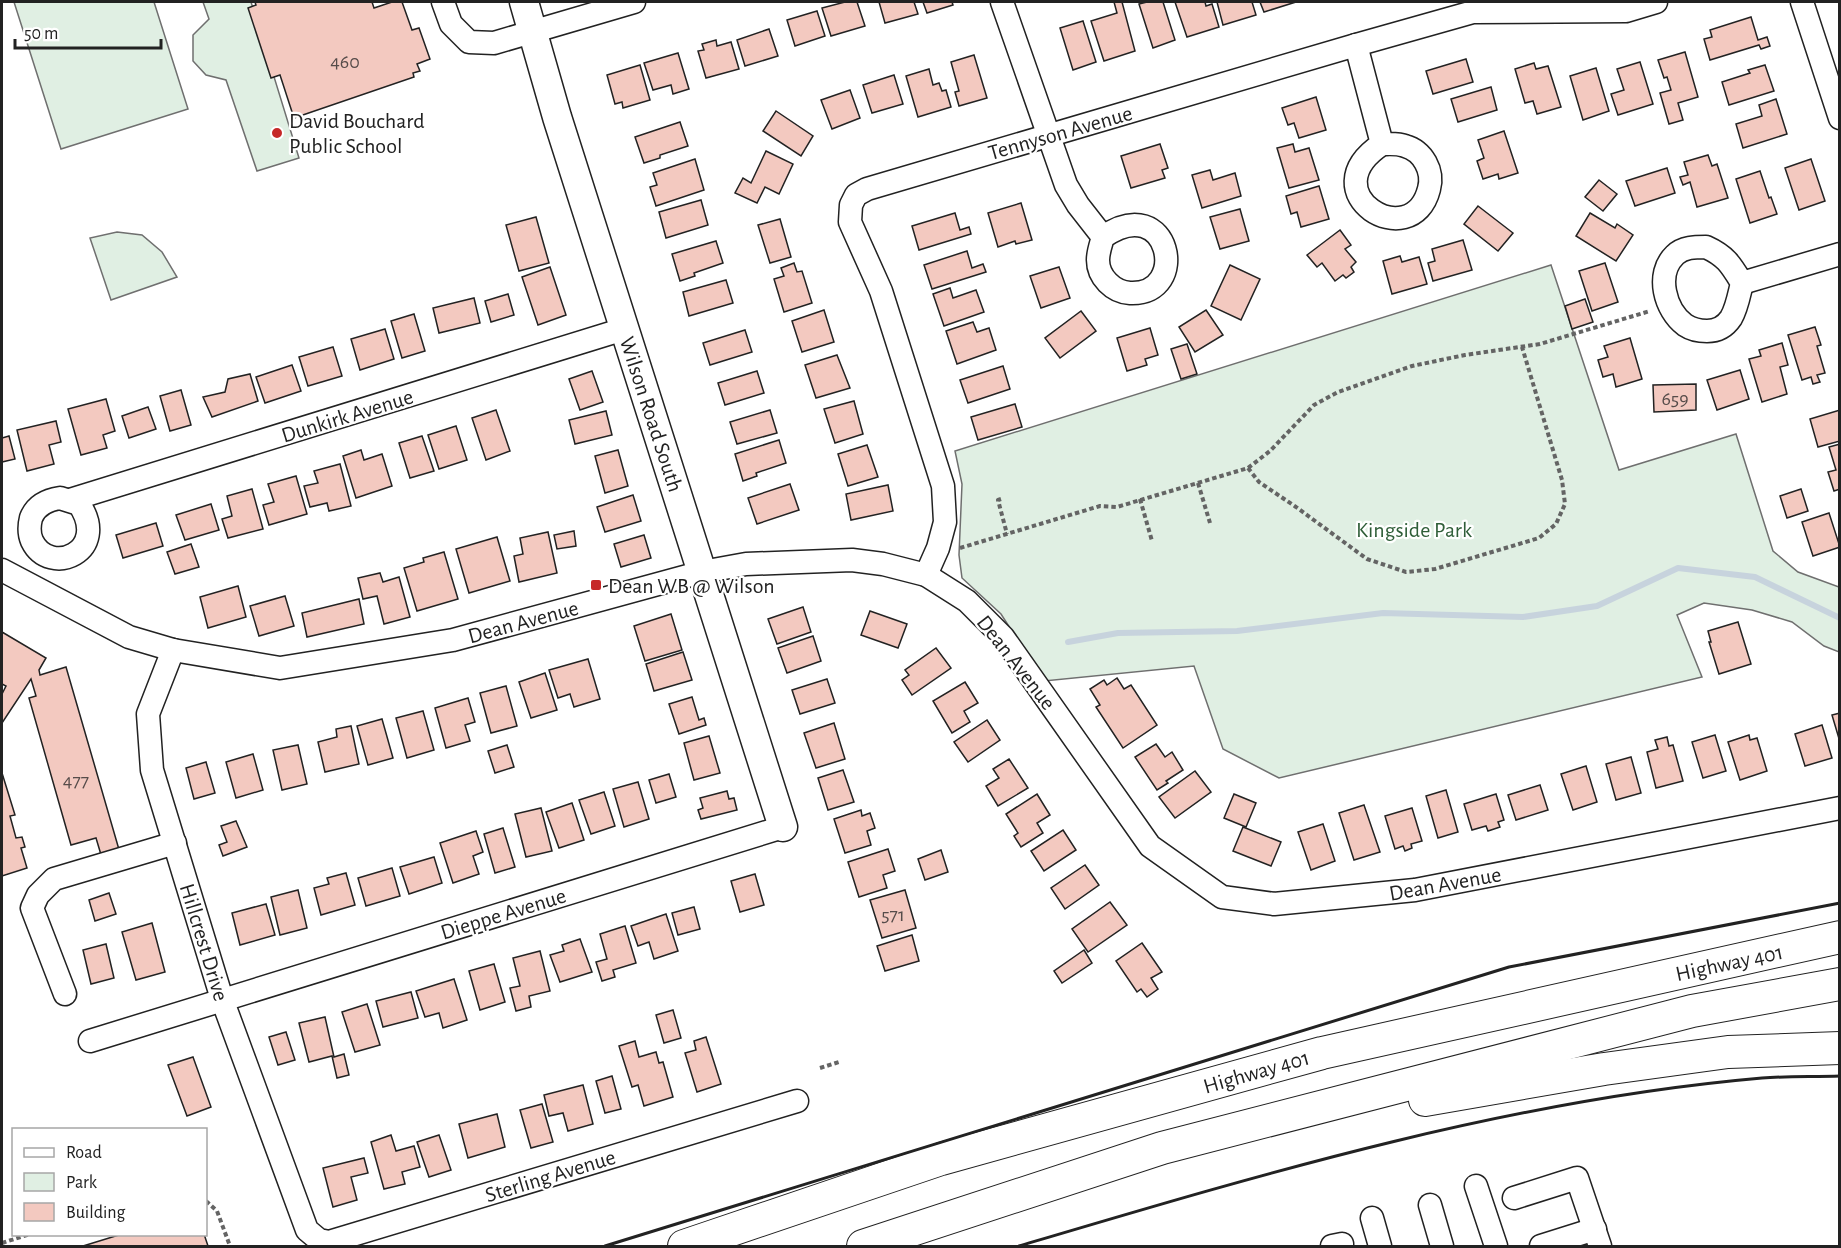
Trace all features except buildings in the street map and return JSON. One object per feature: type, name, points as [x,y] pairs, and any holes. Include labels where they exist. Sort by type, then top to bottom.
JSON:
[{"type":"highway","name":"Highway 401","points":[[684,1246],[941,1159],[1322,1053],[1839,937]]},
{"type":"highway","name":"Highway 401","points":[[863,1246],[1162,1148],[1692,1011],[1839,984]]},
{"type":"highway","points":[[1162,1148],[1605,1069],[1728,1052],[1839,1048]]},
{"type":"main road","name":"Wilson Road South","points":[[524,2],[557,117],[783,827]]},
{"type":"street","points":[[443,2],[451,24],[470,42],[494,43],[634,2]]},
{"type":"street","points":[[1002,2],[1066,184],[1078,205],[1103,237]]},
{"type":"street","name":"Tennyson Avenue","points":[[926,575],[938,549],[945,522],[943,486],[880,291],[850,222],[851,205],[856,195],[867,189],[1048,135],[1473,12],[1626,11],[1656,2]]},
{"type":"street","points":[[1802,2],[1839,118]]},
{"type":"street","points":[[1356,45],[1382,144]]},
{"type":"street","points":[[1706,247],[1729,261],[1742,283],[1737,305],[1730,320],[1723,328],[1700,331],[1687,326],[1676,316],[1669,305],[1664,277],[1668,264],[1676,254],[1690,248],[1706,247]]},
{"type":"street","points":[[1742,283],[1839,254]]},
{"type":"street","name":"Dunkirk Avenue","points":[[70,500],[624,329]]},
{"type":"street","name":"Dean Avenue","points":[[2,570],[129,638],[173,650],[280,668],[453,640],[702,572],[747,564],[852,561],[883,564],[926,575],[968,601],[1003,637],[1150,846],[1221,897],[1274,904],[1414,890],[1839,808]]},
{"type":"street","name":"Hillcrest Drive","points":[[173,650],[147,714],[152,770],[222,999],[307,1230]]},
{"type":"street","name":"Dieppe Avenue","points":[[90,1041],[783,827]]},
{"type":"street","points":[[65,994],[32,908],[38,895],[54,879],[175,843]]},
{"type":"street","name":"Sterling Avenue","points":[[307,1230],[319,1240],[329,1242],[796,1101]]},
{"type":"street","points":[[1514,1198],[1577,1178],[1598,1238],[1541,1246]]},
{"type":"street","points":[[1476,1186],[1496,1246]]},
{"type":"street","points":[[1430,1205],[1442,1246]]},
{"type":"street","points":[[1372,1218],[1380,1246]]},
{"type":"path","points":[[938,549],[953,550],[1100,506],[1117,507],[1248,468],[1270,451],[1314,405],[1338,392],[1412,366],[1465,355],[1540,344],[1669,305]]},
{"type":"path","points":[[1248,468],[1259,482],[1367,559],[1406,572],[1435,569],[1539,538],[1556,524],[1564,504],[1562,480],[1522,347]]},
{"type":"path","points":[[1198,483],[1210,523]]},
{"type":"path","points":[[1001,500],[998,500],[1007,534]]},
{"type":"path","points":[[1140,500],[1152,541]]},
{"type":"path","points":[[820,1068],[839,1062]]},
{"type":"path","points":[[207,1202],[218,1211],[230,1246]]},
{"type":"path","points":[[2,1243],[24,1236]]},
{"type":"green space","points":[[14,2],[154,2],[188,109],[61,149]]},
{"type":"green space","points":[[203,2],[251,2],[299,158],[257,171],[226,80],[206,75],[193,61],[193,35],[209,19]]},
{"type":"green space","points":[[117,232],[142,235],[162,252],[177,277],[111,300],[90,238]]},
{"type":"green space","name":"Kingside Park","points":[[1551,265],[1619,470],[1736,434],[1773,551],[1798,572],[1839,587],[1839,652],[1824,646],[1792,622],[1752,610],[1704,603],[1677,615],[1702,677],[1279,778],[1223,749],[1194,666],[1044,681],[1001,614],[962,578],[959,555],[962,484],[955,451]]},
{"type":"waterway","points":[[1068,642],[1118,633],[1237,631],[1383,613],[1523,617],[1597,606],[1678,568],[1755,577],[1840,618]]},
{"type":"wall","points":[[605,1246],[1509,967],[1840,903]]},
{"type":"wall","points":[[1019,1246],[1294,1167],[1479,1122],[1573,1103],[1667,1089],[1762,1078],[1840,1076]]},
{"type":"place","name":"David Bouchard Public School","points":[[277,133]]},
{"type":"place","name":"Dean WB @ Wilson","points":[[596,585]]}]
